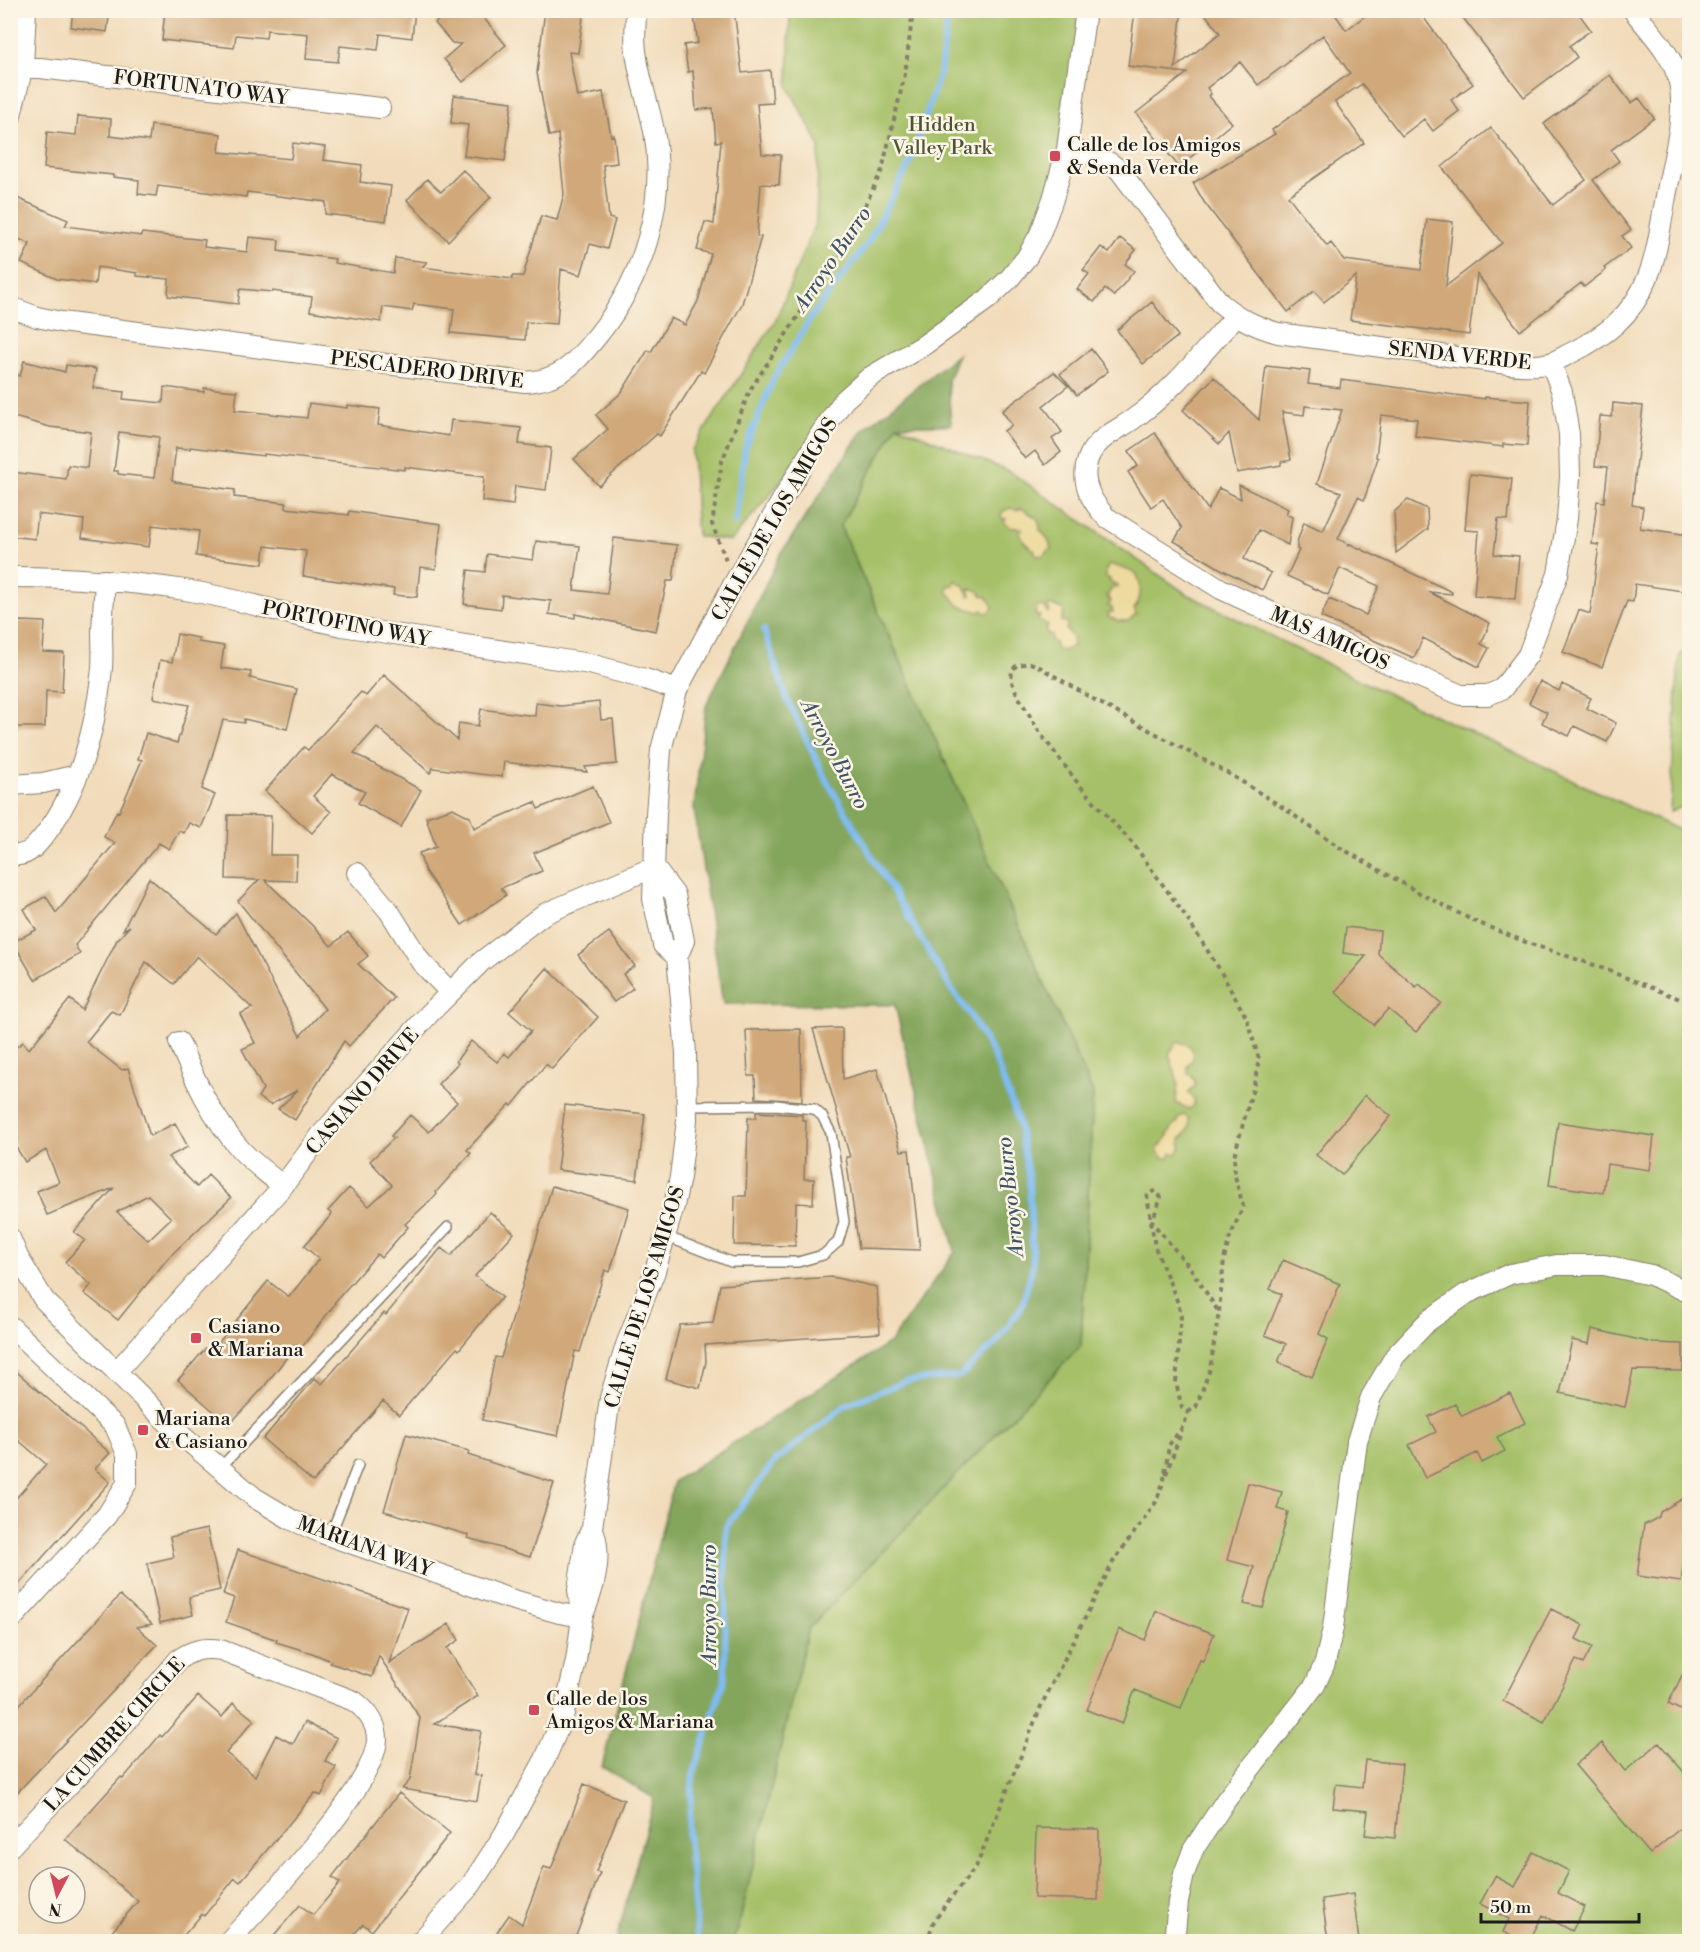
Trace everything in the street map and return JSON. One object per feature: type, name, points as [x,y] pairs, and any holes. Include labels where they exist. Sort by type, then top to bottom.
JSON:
[{"type":"street","points":[[10,119],[23,66],[26,10]]},
{"type":"street","name":"PESCADERO DRIVE","points":[[10,307],[37,317],[61,322],[525,382],[556,375],[575,363],[609,321],[629,287],[645,251],[652,222],[658,172],[654,132],[635,48],[636,10]]},
{"type":"street","name":"CALLE DE LOS AMIGOS","points":[[420,1941],[471,1885],[503,1836],[544,1759],[563,1717],[576,1660],[582,1617],[592,1593],[598,1545],[592,1528],[610,1398],[626,1345],[655,1271],[680,1177],[687,1106],[686,1053],[677,957],[684,941],[675,895],[654,867],[662,750],[677,690],[734,583],[821,433],[844,400],[870,377],[924,345],[988,299],[1027,257],[1040,234],[1053,200],[1067,149],[1086,10]]},
{"type":"street","name":"SENDA VERDE","points":[[1067,149],[1101,157],[1120,171],[1220,303],[1236,316],[1255,326],[1278,333],[1500,363],[1528,365],[1551,363],[1590,344],[1621,320],[1640,294],[1654,257],[1680,124],[1680,84],[1676,71],[1662,46],[1633,10]]},
{"type":"street","name":"FORTUNATO WAY","points":[[23,66],[380,108]]},
{"type":"street","name":"MAS AMIGOS","points":[[1236,316],[1168,390],[1131,420],[1096,444],[1087,459],[1085,477],[1088,492],[1095,505],[1106,517],[1221,589],[1461,695],[1488,695],[1502,688],[1528,656],[1558,574],[1567,519],[1570,477],[1569,434],[1562,392],[1551,363]]},
{"type":"street","name":"PORTOFINO WAY","points":[[10,578],[50,577],[105,580],[186,590],[306,620],[590,664],[677,690]]},
{"type":"street","points":[[10,854],[15,856],[26,854],[34,848],[52,826],[77,775],[92,729],[98,697],[102,665],[105,580]]},
{"type":"street","points":[[10,785],[42,783],[77,775]]},
{"type":"street","name":"CASIANO DRIVE","points":[[116,1372],[283,1186],[321,1135],[450,992],[482,962],[544,914],[654,867]]},
{"type":"street","points":[[357,873],[389,911],[421,962],[450,992]]},
{"type":"street","points":[[179,1042],[195,1081],[224,1131],[243,1152],[283,1186]]},
{"type":"street","name":"MARIANA WAY","points":[[10,1238],[23,1266],[44,1300],[173,1428],[255,1498],[292,1520],[330,1536],[507,1598],[582,1617]]},
{"type":"street","points":[[1174,1941],[1178,1902],[1184,1874],[1193,1850],[1226,1800],[1315,1685],[1325,1663],[1333,1628],[1357,1441],[1371,1397],[1395,1356],[1437,1314],[1466,1294],[1510,1274],[1557,1265],[1604,1265],[1651,1275],[1689,1293]]},
{"type":"street","points":[[10,1326],[115,1426],[127,1454],[127,1483],[107,1515],[10,1621]]},
{"type":"street","name":"LA CUMBRE CIRCLE","points":[[10,1847],[105,1747],[178,1660],[188,1653],[198,1649],[221,1650],[354,1701],[363,1708],[375,1727],[375,1750],[365,1771],[341,1810],[301,1862],[228,1941]]},
{"type":"lane","points":[[665,1236],[731,1262],[798,1262],[823,1255],[838,1242],[844,1222],[831,1133],[822,1116],[814,1109],[776,1105],[687,1106]]},
{"type":"lane","points":[[220,1468],[448,1227]]},
{"type":"lane","points":[[330,1536],[358,1465]]},
{"type":"path","points":[[734,583],[712,524],[722,460],[750,390],[852,233],[882,170],[905,74],[913,10]]},
{"type":"path","points":[[927,1941],[933,1923],[976,1867],[1041,1706],[1113,1562],[1156,1502],[1164,1480],[1170,1445],[1184,1425],[1188,1412],[1196,1407],[1210,1369],[1224,1259],[1242,1206],[1235,1176],[1234,1156],[1259,1059],[1246,1017],[1218,967],[1184,914],[1134,845],[1080,786],[1040,733],[1018,696],[1011,680],[1012,670],[1017,665],[1030,663],[1036,665],[1233,776],[1339,847],[1423,896],[1517,939],[1594,965],[1689,1003]]},
{"type":"path","points":[[1152,1222],[1161,1197],[1154,1191],[1147,1195],[1148,1207],[1155,1247],[1181,1316],[1176,1383],[1182,1408],[1188,1412]]},
{"type":"path","points":[[1152,1222],[1191,1269],[1219,1312]]},
{"type":"green space","name":"Hidden Valley Park","points":[[790,11],[1086,11],[1053,199],[1009,279],[871,377],[731,541],[697,536],[692,450],[776,320],[816,221],[819,145],[788,86]]},
{"type":"green space","points":[[958,354],[948,380],[951,425],[897,425],[840,526],[1093,1093],[1081,1346],[808,1629],[738,1929],[732,1941],[616,1941],[654,1798],[602,1767],[674,1481],[890,1343],[955,1252],[895,1005],[723,1004],[694,808],[706,706],[780,555],[862,431]]},
{"type":"green space","points":[[897,425],[1010,472],[1187,594],[1365,683],[1689,834],[1689,1941],[732,1942],[738,1929],[808,1629],[1081,1346],[1093,1093],[840,526]]},
{"type":"green space","points":[[1689,644],[1689,804],[1670,812],[1679,657]]},
{"type":"sand","points":[[1010,508],[1017,510],[1021,508],[1037,518],[1040,530],[1048,539],[1051,548],[1044,555],[1039,556],[1025,542],[1019,531],[1023,529],[1012,528],[1005,523],[1004,520],[1007,519],[1003,519],[1002,512]]},
{"type":"sand","points":[[1110,564],[1136,573],[1138,577],[1139,601],[1134,609],[1136,614],[1128,621],[1118,621],[1108,617],[1108,613],[1113,612],[1108,606],[1111,602],[1107,596],[1113,587],[1117,588],[1118,585],[1110,582],[1110,579],[1106,577],[1106,570]]},
{"type":"sand","points":[[955,580],[963,585],[969,596],[971,595],[969,589],[971,589],[987,597],[993,606],[990,612],[985,613],[983,610],[979,612],[959,606],[947,591],[948,586],[954,585]]},
{"type":"sand","points":[[1050,605],[1063,609],[1061,621],[1068,623],[1066,629],[1072,637],[1073,646],[1064,651],[1057,649],[1051,640],[1051,635],[1045,630],[1048,625],[1038,620],[1040,616],[1035,615],[1037,606],[1045,607],[1048,613]]},
{"type":"sand","points":[[1179,1042],[1190,1046],[1193,1055],[1188,1065],[1188,1074],[1192,1076],[1196,1085],[1188,1092],[1194,1098],[1194,1105],[1189,1109],[1176,1103],[1178,1082],[1169,1054]]},
{"type":"sand","points":[[1184,1115],[1189,1119],[1189,1125],[1186,1133],[1180,1139],[1181,1148],[1176,1154],[1172,1153],[1169,1158],[1163,1157],[1157,1149],[1175,1123],[1178,1123],[1178,1118]]},
{"type":"building","points":[[73,10],[110,10],[107,32],[71,27]]},
{"type":"building","points":[[165,10],[415,10],[412,38],[380,34],[378,50],[340,46],[338,62],[306,59],[308,34],[267,30],[266,38],[236,35],[234,48],[162,40]]},
{"type":"building","points":[[449,10],[477,10],[506,45],[463,82],[444,59],[461,44],[452,43],[435,23]]},
{"type":"building","points":[[545,10],[584,10],[578,53],[569,52],[577,97],[603,92],[611,136],[614,135],[617,163],[603,165],[609,218],[615,220],[607,249],[590,244],[581,275],[561,269],[557,324],[526,322],[525,340],[451,333],[454,309],[414,304],[412,311],[383,307],[381,322],[310,311],[312,297],[240,289],[238,304],[168,296],[169,279],[137,276],[137,273],[97,267],[95,284],[57,279],[21,263],[30,244],[10,235],[10,195],[68,220],[65,226],[141,236],[142,233],[205,240],[204,247],[247,252],[249,237],[279,240],[278,251],[335,259],[334,263],[393,273],[395,258],[427,262],[422,267],[512,279],[512,276],[523,276],[541,216],[557,220],[564,194],[558,134],[549,136],[537,73]]},
{"type":"building","points":[[693,10],[734,10],[742,73],[770,70],[773,103],[757,104],[762,154],[781,155],[779,185],[761,184],[757,236],[761,237],[742,304],[704,373],[701,371],[660,436],[657,434],[599,486],[574,459],[608,429],[596,415],[621,393],[648,350],[651,352],[671,318],[685,325],[698,301],[711,254],[697,250],[705,222],[714,224],[721,141],[716,142],[713,108],[696,110],[693,71],[688,72],[684,45],[698,43]]},
{"type":"building","points":[[1135,10],[1182,10],[1175,68],[1220,33],[1202,10],[1332,10],[1346,30],[1373,10],[1418,10],[1473,84],[1451,100],[1459,111],[1433,131],[1424,119],[1402,136],[1362,84],[1335,102],[1364,143],[1288,196],[1327,246],[1331,243],[1344,260],[1421,270],[1427,219],[1453,222],[1446,286],[1502,243],[1442,167],[1491,128],[1553,205],[1586,180],[1544,124],[1610,75],[1631,103],[1639,98],[1654,118],[1611,150],[1619,161],[1593,180],[1631,230],[1622,236],[1631,248],[1604,268],[1606,270],[1584,287],[1581,283],[1520,331],[1477,274],[1469,335],[1350,320],[1356,276],[1324,302],[1314,291],[1288,312],[1204,202],[1193,183],[1275,134],[1272,130],[1350,73],[1323,35],[1258,85],[1240,62],[1207,88],[1211,94],[1209,96],[1232,123],[1179,167],[1136,113],[1187,73],[1128,66]]},
{"type":"building","points":[[1457,10],[1576,10],[1591,30],[1569,46],[1577,57],[1524,97]]},
{"type":"building","points":[[454,95],[512,102],[505,161],[464,156],[468,125],[451,123]]},
{"type":"building","points":[[78,116],[111,119],[110,136],[149,141],[151,125],[221,134],[219,152],[291,159],[293,143],[325,147],[323,160],[362,165],[360,182],[391,186],[386,221],[325,214],[326,202],[247,192],[246,197],[158,186],[156,196],[138,194],[139,180],[44,168],[47,132],[76,135]]},
{"type":"building","points":[[463,170],[491,197],[448,241],[407,200],[427,179],[441,192]]},
{"type":"building","points":[[1120,238],[1136,250],[1125,264],[1134,271],[1114,296],[1105,289],[1094,302],[1077,289],[1089,274],[1083,270],[1101,247],[1109,253]]},
{"type":"building","points":[[1152,302],[1178,336],[1143,364],[1117,330]]},
{"type":"building","points":[[1091,349],[1108,371],[1077,395],[1060,374]]},
{"type":"building","points":[[24,361],[65,372],[66,365],[96,369],[93,388],[124,392],[123,399],[163,403],[164,387],[204,392],[204,388],[237,391],[235,410],[307,418],[309,403],[380,409],[378,425],[449,436],[451,420],[521,428],[519,444],[551,448],[546,490],[515,486],[513,505],[482,501],[484,477],[405,467],[405,470],[264,454],[264,456],[190,447],[190,449],[176,448],[172,480],[175,482],[235,490],[234,497],[286,503],[286,508],[349,515],[349,511],[441,524],[436,569],[420,567],[417,597],[393,595],[394,589],[303,576],[306,551],[265,546],[263,564],[196,556],[199,531],[152,525],[149,547],[82,538],[84,520],[38,514],[35,539],[10,536],[12,472],[66,479],[68,465],[87,468],[91,432],[50,427],[10,416],[10,373],[20,376]],"holes":[[[119,432],[159,437],[154,478],[118,474],[118,471],[114,471]]]},
{"type":"building","points":[[1266,366],[1310,371],[1308,384],[1340,388],[1341,380],[1485,399],[1485,397],[1530,401],[1527,446],[1503,444],[1503,447],[1415,436],[1417,419],[1381,415],[1376,457],[1378,458],[1364,500],[1358,497],[1338,539],[1349,544],[1348,546],[1350,544],[1452,592],[1452,594],[1429,592],[1490,623],[1481,644],[1489,648],[1479,667],[1423,638],[1414,658],[1321,617],[1329,599],[1366,615],[1379,586],[1340,568],[1328,595],[1287,576],[1299,550],[1297,542],[1304,522],[1323,531],[1341,492],[1317,484],[1342,410],[1305,406],[1304,415],[1282,412],[1291,460],[1281,462],[1281,465],[1237,473],[1229,433],[1219,444],[1183,410],[1214,377],[1259,420]]},
{"type":"building","points":[[1054,372],[1068,386],[1043,406],[1062,432],[1052,439],[1061,452],[1045,465],[1035,451],[1025,459],[1004,431],[1012,425],[1002,411]]},
{"type":"building","points":[[1613,403],[1643,406],[1632,505],[1643,507],[1640,528],[1689,535],[1689,592],[1635,584],[1633,602],[1627,601],[1602,667],[1563,652],[1579,610],[1590,614],[1599,545],[1592,544],[1597,501],[1604,502],[1608,467],[1595,466],[1600,416],[1612,417]]},
{"type":"building","points":[[1155,433],[1208,510],[1219,488],[1241,499],[1239,485],[1288,509],[1286,514],[1292,517],[1288,545],[1259,530],[1244,559],[1271,573],[1262,590],[1174,541],[1182,528],[1163,499],[1151,507],[1128,472],[1138,466],[1129,451]]},
{"type":"building","points":[[1470,474],[1512,479],[1508,520],[1498,519],[1494,554],[1519,556],[1515,599],[1474,596],[1479,531],[1465,530]]},
{"type":"building","points":[[1408,500],[1427,509],[1428,529],[1396,553],[1394,512]]},
{"type":"building","points":[[614,538],[677,545],[673,581],[667,581],[656,631],[575,614],[575,618],[549,614],[551,601],[502,595],[501,609],[464,604],[468,570],[485,572],[487,554],[533,560],[536,541],[580,546],[574,590],[607,594]]},
{"type":"building","points":[[10,622],[45,622],[43,652],[64,653],[62,692],[46,691],[45,727],[10,727]]},
{"type":"building","points":[[177,634],[199,638],[198,642],[224,646],[221,668],[251,672],[250,678],[297,689],[287,729],[244,719],[244,723],[223,720],[202,789],[215,795],[201,828],[189,823],[184,833],[179,831],[169,849],[159,843],[75,945],[80,954],[35,980],[13,942],[36,930],[24,909],[46,896],[56,913],[115,843],[104,837],[117,811],[119,812],[142,760],[138,759],[146,733],[177,743],[189,705],[153,698],[160,660],[172,662]]},
{"type":"building","points":[[384,675],[457,740],[459,723],[478,726],[481,709],[535,716],[536,703],[561,706],[599,702],[601,720],[613,719],[617,764],[585,767],[587,772],[504,762],[502,777],[433,768],[430,773],[377,727],[354,753],[421,790],[401,827],[358,803],[365,792],[332,774],[313,796],[331,812],[312,833],[265,791],[304,747],[308,750],[361,692],[366,696]]},
{"type":"building","points":[[1540,681],[1559,691],[1562,684],[1591,698],[1586,708],[1616,723],[1607,742],[1574,726],[1569,736],[1542,723],[1547,712],[1529,703]]},
{"type":"building","points":[[593,786],[609,822],[534,853],[542,871],[501,888],[506,895],[462,925],[425,871],[419,853],[436,847],[426,817],[453,808],[470,817],[474,828],[535,802],[538,809]]},
{"type":"building","points":[[228,815],[271,816],[270,855],[297,855],[296,881],[265,880],[331,946],[348,932],[368,956],[358,964],[394,998],[349,1046],[344,1041],[295,1120],[278,1109],[298,1090],[270,1105],[258,1097],[263,1089],[242,1049],[255,1043],[240,1014],[252,1008],[197,956],[174,984],[146,962],[120,1015],[111,1011],[86,1042],[122,1070],[128,1068],[150,1136],[175,1123],[188,1147],[168,1157],[197,1187],[208,1175],[231,1198],[168,1258],[118,1320],[84,1293],[91,1285],[65,1262],[85,1240],[74,1232],[114,1188],[47,1215],[37,1191],[59,1182],[46,1150],[25,1162],[10,1137],[10,1052],[23,1042],[29,1049],[70,999],[82,1010],[117,940],[130,926],[123,930],[149,878],[216,934],[236,913],[300,1036],[325,1009],[238,901],[259,880],[226,879]],"holes":[[[148,1195],[171,1218],[148,1240],[117,1212]]]},
{"type":"building","points":[[1346,927],[1380,931],[1378,954],[1416,987],[1419,984],[1441,1003],[1416,1032],[1388,1009],[1374,1025],[1335,992],[1366,956],[1343,953]]},
{"type":"building","points":[[609,932],[635,966],[623,974],[633,988],[614,1002],[578,955]]},
{"type":"building","points":[[547,968],[598,1017],[552,1069],[546,1064],[512,1106],[510,1104],[467,1150],[471,1153],[436,1192],[437,1194],[405,1224],[408,1227],[381,1258],[377,1254],[334,1303],[302,1347],[297,1344],[263,1388],[229,1425],[178,1380],[206,1348],[211,1352],[268,1281],[289,1297],[319,1259],[304,1246],[332,1214],[328,1211],[349,1188],[369,1206],[392,1185],[370,1161],[394,1138],[391,1136],[410,1115],[429,1132],[457,1102],[438,1084],[458,1063],[456,1061],[471,1041],[497,1062],[504,1053],[509,1057],[531,1031],[509,1012]]},
{"type":"building","points":[[842,1028],[843,1079],[877,1069],[901,1151],[909,1150],[920,1250],[859,1248],[846,1157],[850,1157],[813,1029]]},
{"type":"building","points":[[801,1029],[802,1101],[756,1098],[755,1076],[748,1076],[746,1030]]},
{"type":"building","points":[[1365,1095],[1391,1116],[1342,1175],[1316,1155]]},
{"type":"building","points":[[565,1105],[645,1114],[637,1180],[557,1170]]},
{"type":"building","points":[[756,1112],[802,1115],[802,1120],[806,1120],[804,1179],[814,1179],[813,1204],[796,1203],[795,1246],[734,1245],[735,1196],[746,1196],[748,1118],[756,1118]]},
{"type":"building","points":[[1558,1122],[1654,1136],[1650,1170],[1607,1164],[1603,1193],[1549,1185]]},
{"type":"building","points":[[552,1186],[629,1208],[610,1272],[605,1270],[580,1352],[575,1351],[558,1436],[482,1420],[495,1357],[501,1358]]},
{"type":"building","points":[[490,1212],[514,1233],[475,1276],[502,1297],[459,1350],[457,1348],[399,1415],[383,1401],[313,1482],[263,1439],[315,1378],[322,1384],[384,1313],[386,1315],[441,1248],[451,1256]]},
{"type":"building","points":[[1283,1260],[1340,1284],[1319,1334],[1328,1339],[1312,1377],[1278,1362],[1286,1344],[1265,1335],[1282,1294],[1270,1289]]},
{"type":"building","points":[[832,1277],[877,1287],[880,1333],[705,1345],[706,1362],[700,1388],[666,1379],[680,1325],[713,1323],[720,1285]]},
{"type":"building","points":[[1592,1329],[1653,1343],[1683,1344],[1683,1371],[1633,1370],[1625,1407],[1560,1393],[1572,1340],[1589,1344]]},
{"type":"building","points":[[10,1366],[110,1453],[95,1469],[110,1482],[10,1594],[10,1505],[46,1464],[10,1433]]},
{"type":"building","points":[[1510,1393],[1525,1423],[1497,1437],[1505,1451],[1482,1463],[1477,1453],[1425,1478],[1409,1445],[1436,1432],[1428,1417],[1455,1404],[1462,1416]]},
{"type":"building","points":[[406,1434],[469,1451],[468,1455],[554,1483],[530,1557],[468,1538],[469,1535],[384,1511]]},
{"type":"building","points":[[1248,1483],[1282,1492],[1277,1509],[1288,1512],[1263,1608],[1244,1604],[1254,1567],[1227,1560]]},
{"type":"building","points":[[1689,1495],[1689,1541],[1687,1541],[1681,1582],[1637,1576],[1644,1525],[1659,1517],[1660,1512]]},
{"type":"building","points":[[207,1529],[220,1590],[189,1597],[193,1615],[160,1623],[147,1563],[174,1557],[170,1537]]},
{"type":"building","points":[[238,1550],[408,1608],[389,1663],[449,1624],[459,1640],[447,1648],[478,1696],[434,1724],[481,1731],[474,1775],[481,1776],[477,1801],[402,1789],[410,1780],[420,1718],[379,1656],[372,1677],[226,1622],[234,1598],[223,1594]]},
{"type":"building","points":[[120,1595],[152,1624],[137,1627],[157,1645],[10,1800],[10,1715]]},
{"type":"building","points":[[1551,1609],[1583,1625],[1576,1639],[1592,1647],[1583,1664],[1576,1660],[1544,1722],[1503,1701]]},
{"type":"building","points":[[1156,1611],[1214,1634],[1203,1661],[1200,1660],[1181,1708],[1135,1690],[1122,1724],[1087,1710],[1119,1629],[1145,1640]]},
{"type":"building","points":[[1689,1661],[1689,1714],[1668,1704]]},
{"type":"building","points":[[198,1696],[222,1717],[233,1703],[254,1720],[226,1753],[255,1776],[276,1735],[293,1744],[305,1722],[337,1738],[325,1761],[336,1767],[321,1796],[315,1793],[240,1882],[235,1878],[204,1916],[202,1914],[179,1941],[121,1941],[111,1933],[138,1901],[65,1839]]},
{"type":"building","points":[[1602,1743],[1625,1771],[1659,1743],[1689,1778],[1689,1821],[1650,1854],[1575,1765]]},
{"type":"building","points":[[1365,1760],[1402,1764],[1395,1838],[1365,1835],[1368,1811],[1333,1808],[1336,1784],[1362,1787]]},
{"type":"building","points":[[584,1784],[624,1800],[596,1872],[600,1873],[574,1941],[491,1941],[509,1915],[522,1924],[544,1867],[551,1869]]},
{"type":"building","points":[[399,1793],[450,1833],[372,1931],[363,1924],[348,1941],[269,1941],[300,1905],[313,1915],[340,1883],[332,1877]]},
{"type":"building","points":[[1036,1828],[1099,1829],[1098,1900],[1034,1898]]},
{"type":"building","points":[[1533,1852],[1569,1871],[1558,1893],[1585,1907],[1572,1931],[1543,1915],[1529,1941],[1522,1941],[1503,1932],[1509,1919],[1480,1904],[1495,1876],[1515,1887]]},
{"type":"building","points":[[1353,1894],[1359,1941],[1328,1941],[1322,1899]]},
{"type":"waterway","name":"Arroyo Burro","points":[[735,523],[745,449],[773,380],[812,316],[868,243],[911,161],[940,72],[949,10]]},
{"type":"waterway","name":"Arroyo Burro","points":[[698,1942],[688,1835],[693,1776],[725,1677],[726,1527],[774,1462],[846,1405],[906,1381],[960,1376],[996,1343],[1022,1306],[1033,1265],[1029,1180],[1018,1120],[993,1054],[825,778],[786,697],[764,630]]},
{"type":"place","name":"Calle de los Amigos & Senda Verde","points":[[1055,156]]},
{"type":"place","name":"Casiano & Mariana","points":[[196,1338]]},
{"type":"place","name":"Mariana & Casiano","points":[[143,1430]]},
{"type":"place","name":"Calle de los Amigos & Mariana","points":[[534,1710]]}]
